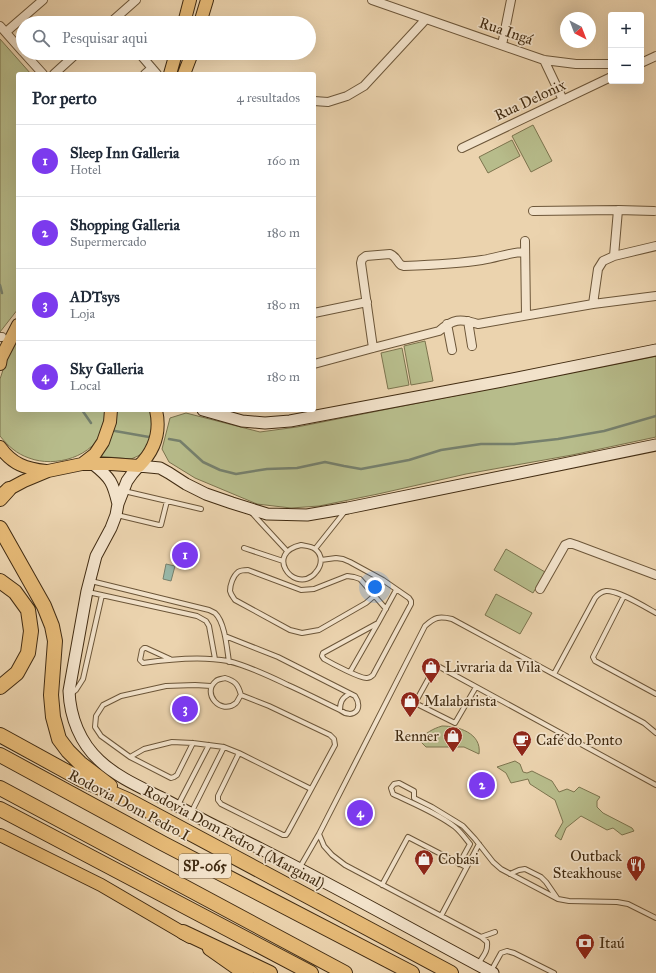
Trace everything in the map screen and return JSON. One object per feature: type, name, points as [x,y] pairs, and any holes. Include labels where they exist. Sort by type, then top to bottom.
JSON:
[{"type":"highway","points":[[0,528],[44,606],[52,626],[56,641],[51,695],[53,717],[59,739],[80,763],[128,800]]},
{"type":"highway","points":[[0,581],[15,592],[28,610],[31,631],[28,653],[17,673],[0,687]]},
{"type":"highway","name":"Rodovia Dom Pedro I (Marginal)","points":[[0,735],[82,780],[128,800],[451,973]]},
{"type":"highway","name":"Rodovia Dom Pedro I","points":[[0,755],[164,844],[412,973]]},
{"type":"highway","name":"SP-065","points":[[0,788],[345,973]]},
{"type":"highway","points":[[0,810],[311,973]]},
{"type":"highway","points":[[183,932],[270,973]]},
{"type":"main road","points":[[186,16],[190,0]]},
{"type":"main road","points":[[202,16],[207,0]]},
{"type":"main road","points":[[171,72],[174,60]]},
{"type":"main road","points":[[185,72],[189,60]]},
{"type":"main road","points":[[0,364],[16,329]]},
{"type":"main road","points":[[88,464],[103,442],[110,422],[111,412]]},
{"type":"main road","points":[[3,494],[24,481],[48,471],[88,464],[139,466],[147,458],[153,448],[157,436],[158,418],[156,412]]},
{"type":"main road","points":[[0,447],[10,459],[18,464],[34,470],[48,471]]},
{"type":"main road","points":[[0,835],[101,885],[183,932],[236,968],[247,973]]},
{"type":"street","points":[[24,16],[43,0]]},
{"type":"street","points":[[119,16],[136,0]]},
{"type":"street","name":"Rua Ingá","points":[[372,0],[392,3],[426,19],[544,60],[576,64],[608,64]]},
{"type":"street","points":[[502,45],[511,0]]},
{"type":"street","points":[[316,101],[328,102],[347,96],[364,86],[426,19]]},
{"type":"street","points":[[6,32],[16,23]]},
{"type":"street","points":[[0,26],[16,43]]},
{"type":"street","points":[[644,59],[654,57]]},
{"type":"street","points":[[644,62],[654,57]]},
{"type":"street","points":[[31,60],[41,72]]},
{"type":"street","points":[[56,72],[69,60]]},
{"type":"street","points":[[143,60],[151,72]]},
{"type":"street","points":[[544,60],[563,100]]},
{"type":"street","name":"Rua Delonix","points":[[462,148],[608,79]]},
{"type":"street","points":[[533,210],[654,211]]},
{"type":"street","points":[[614,256],[618,210]]},
{"type":"street","points":[[525,241],[526,315]]},
{"type":"street","points":[[593,304],[598,269],[603,261],[614,256],[656,246]]},
{"type":"street","points":[[373,348],[361,263],[362,259],[366,256],[390,254],[395,257],[401,266],[404,266],[469,262],[490,259],[506,254],[525,252]]},
{"type":"street","points":[[316,363],[439,332],[447,324],[457,320],[478,324],[593,304],[656,296]]},
{"type":"street","points":[[316,313],[367,302]]},
{"type":"street","points":[[468,321],[472,346]]},
{"type":"street","points":[[447,324],[452,350]]},
{"type":"street","points":[[210,412],[242,421],[265,423],[290,421],[656,350]]},
{"type":"street","points":[[492,972],[300,868],[191,814],[122,777],[100,761],[87,747],[79,734],[69,701],[71,681],[88,586],[96,556],[111,528],[127,481],[139,466],[160,468],[206,494],[267,514],[306,515],[348,508],[656,445]]},
{"type":"street","points":[[88,464],[108,477],[114,488],[117,510]]},
{"type":"street","points":[[540,590],[565,545],[570,543],[656,575]]},
{"type":"lane","points":[[123,491],[201,509]]},
{"type":"lane","points":[[117,510],[161,525],[167,501]]},
{"type":"lane","points":[[247,508],[287,551]]},
{"type":"lane","points":[[315,549],[348,508]]},
{"type":"lane","points":[[300,545],[315,549],[320,555],[321,560],[318,569],[312,577],[302,580],[293,578],[286,571],[283,561],[287,551],[300,545]]},
{"type":"lane","points":[[244,548],[283,561]]},
{"type":"lane","points":[[321,560],[336,558],[350,562],[383,580],[412,601],[370,678],[366,679],[324,659],[322,656],[323,653],[378,623]]},
{"type":"lane","points":[[383,580],[374,596],[366,604],[319,630],[302,633],[290,630],[235,600],[231,595],[230,590],[232,581],[237,573],[242,570],[248,570],[301,590],[314,589],[347,576],[360,579],[374,596],[386,609]]},
{"type":"lane","points":[[88,586],[102,595],[197,616],[206,620],[209,626],[215,659]]},
{"type":"lane","points":[[88,586],[209,610],[215,613],[225,636],[229,662]]},
{"type":"lane","points":[[350,672],[396,590]]},
{"type":"lane","points":[[554,674],[599,593],[610,591],[624,596],[656,613]]},
{"type":"lane","points":[[69,696],[76,690],[83,679],[102,595]]},
{"type":"lane","points":[[624,596],[593,657],[594,661],[656,694]]},
{"type":"lane","points":[[300,868],[319,834],[425,626],[433,619],[443,617],[452,619],[644,723],[656,733]]},
{"type":"lane","points":[[170,659],[144,648],[142,650],[140,660],[143,663],[170,659],[215,659],[229,662],[248,667],[269,676],[340,710],[345,714],[356,712],[358,701],[355,696],[278,657],[225,636]]},
{"type":"lane","points":[[476,687],[455,724],[415,703],[436,665],[656,785]]},
{"type":"lane","points":[[225,678],[233,681],[238,686],[241,695],[237,702],[230,706],[221,706],[214,702],[211,694],[211,686],[217,680],[225,678]]},
{"type":"lane","points":[[193,743],[177,775],[171,778],[130,756],[101,736],[95,727],[96,716],[103,705],[122,696],[166,686],[195,684],[211,686]]},
{"type":"lane","points":[[340,710],[340,704],[343,698],[349,694]]},
{"type":"lane","points":[[239,753],[218,796],[218,800],[221,804],[283,835],[286,835],[335,745],[334,739],[330,735],[269,706],[241,695]]},
{"type":"lane","points":[[130,756],[155,745],[172,742],[224,747],[311,789]]},
{"type":"lane","points":[[177,806],[209,745]]},
{"type":"lane","points":[[191,814],[224,747]]},
{"type":"lane","points":[[459,864],[470,844],[456,828],[435,815],[394,794],[391,788],[394,784],[399,783],[414,791],[414,798],[463,826],[498,866],[510,874],[558,899],[569,901],[617,902],[628,904],[656,918]]},
{"type":"lane","points":[[319,834],[324,846],[332,855],[345,865],[481,937],[487,942],[487,948],[478,964]]},
{"type":"lane","points":[[382,885],[408,837],[466,867]]},
{"type":"lane","points":[[441,916],[479,844]]},
{"type":"lane","points":[[510,874],[525,869],[541,877],[558,899]]},
{"type":"lane","points":[[481,937],[495,932]]},
{"type":"lane","points":[[492,972],[501,953],[507,951],[554,973]]},
{"type":"green space","points":[[0,39],[16,57],[16,60],[19,60],[29,72],[16,72],[16,312],[0,332]]},
{"type":"green space","points":[[533,125],[552,161],[531,172],[512,136]]},
{"type":"green space","points":[[512,140],[520,156],[488,173],[479,157]]},
{"type":"green space","points":[[16,339],[16,412],[106,412],[105,426],[99,438],[83,453],[62,461],[39,461],[17,452],[0,436],[0,379]]},
{"type":"green space","points":[[425,341],[433,381],[411,385],[404,346]]},
{"type":"green space","points":[[402,348],[409,385],[388,389],[381,353]]},
{"type":"green space","points":[[656,356],[656,437],[572,455],[466,474],[319,506],[291,508],[257,504],[195,478],[169,462],[162,449],[170,418],[186,413],[260,432],[297,427]]},
{"type":"green space","points":[[113,412],[151,412],[151,438],[144,451],[138,456],[131,459],[97,456]]},
{"type":"green space","points":[[506,549],[545,572],[533,593],[494,570]]},
{"type":"green space","points":[[496,594],[532,613],[520,634],[485,615]]},
{"type":"green space","points":[[442,726],[455,727],[468,732],[477,741],[479,754],[464,747],[426,747],[419,740],[435,728]]},
{"type":"green space","points":[[515,761],[520,764],[523,772],[527,773],[532,771],[552,781],[559,792],[567,789],[574,792],[579,787],[600,797],[597,801],[597,807],[603,813],[632,828],[634,831],[622,835],[613,828],[607,830],[581,816],[566,828],[561,840],[555,836],[563,822],[555,800],[530,784],[528,779],[511,783],[506,773],[497,767]]},
{"type":"shaded area","points":[[166,564],[175,566],[171,581],[163,579]]},
{"type":"waterway","points":[[0,285],[2,293]]},
{"type":"waterway","points":[[83,412],[91,423]]},
{"type":"waterway","points":[[169,439],[180,441],[203,462],[220,470],[236,474],[267,469],[297,468],[325,462],[361,469],[409,460],[441,450],[481,444],[514,444],[558,439],[604,431],[656,416]]},
{"type":"waterway","points":[[115,431],[149,437]]},
{"type":"place","name":"Sleep Inn Galleria","points":[[185,555]]},
{"type":"place","name":"Livraria da Vila","points":[[431,684]]},
{"type":"place","name":"ADTsys","points":[[185,709]]},
{"type":"place","name":"Malabarista","points":[[410,718]]},
{"type":"place","name":"Renner","points":[[453,753]]},
{"type":"place","name":"Café do Ponto","points":[[522,757]]},
{"type":"place","name":"Shopping Galleria","points":[[482,785]]},
{"type":"place","name":"Sky Galleria","points":[[360,813]]},
{"type":"place","name":"Cobasi","points":[[424,876]]},
{"type":"place","name":"Outback Steakhouse","points":[[636,882]]},
{"type":"place","name":"Itaú","points":[[585,960]]}]
